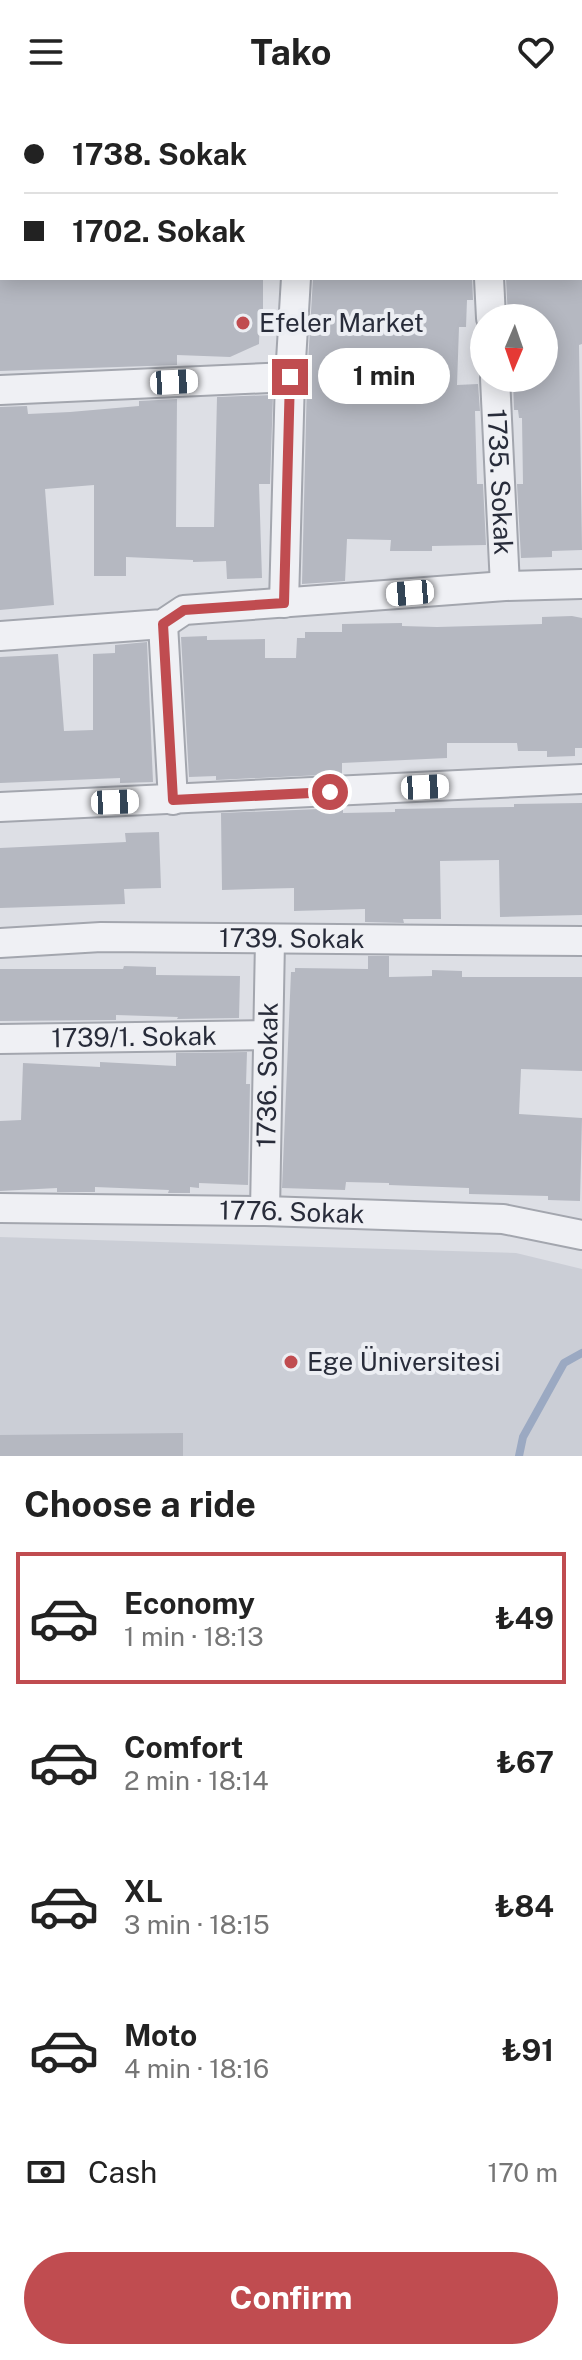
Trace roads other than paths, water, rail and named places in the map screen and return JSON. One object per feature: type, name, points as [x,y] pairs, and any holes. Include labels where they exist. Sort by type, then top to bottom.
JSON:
[{"type":"street","points":[[284,603],[296,280]]},
{"type":"street","points":[[489,280],[490,304]]},
{"type":"street","points":[[0,390],[290,377]]},
{"type":"street","name":"1735. Sokak","points":[[496,392],[505,586]]},
{"type":"street","points":[[0,636],[163,624],[184,610],[505,586],[582,584]]},
{"type":"street","points":[[163,624],[173,800]]},
{"type":"street","points":[[0,807],[582,779]]},
{"type":"street","name":"1739. Sokak","points":[[0,943],[101,937],[582,941]]},
{"type":"street","name":"1736. Sokak","points":[[265,1211],[270,940]]},
{"type":"street","name":"1739/1. Sokak","points":[[0,1039],[268,1035]]},
{"type":"street","name":"1776. Sokak","points":[[0,1208],[265,1211],[503,1219],[582,1235]]},
{"type":"waterway","points":[[519,1456],[523,1437],[564,1363],[582,1353]]},
{"type":"place","name":"Efeler Market","points":[[243,323]]},
{"type":"place","name":"Ege Üniversitesi","points":[[291,1362]]}]
